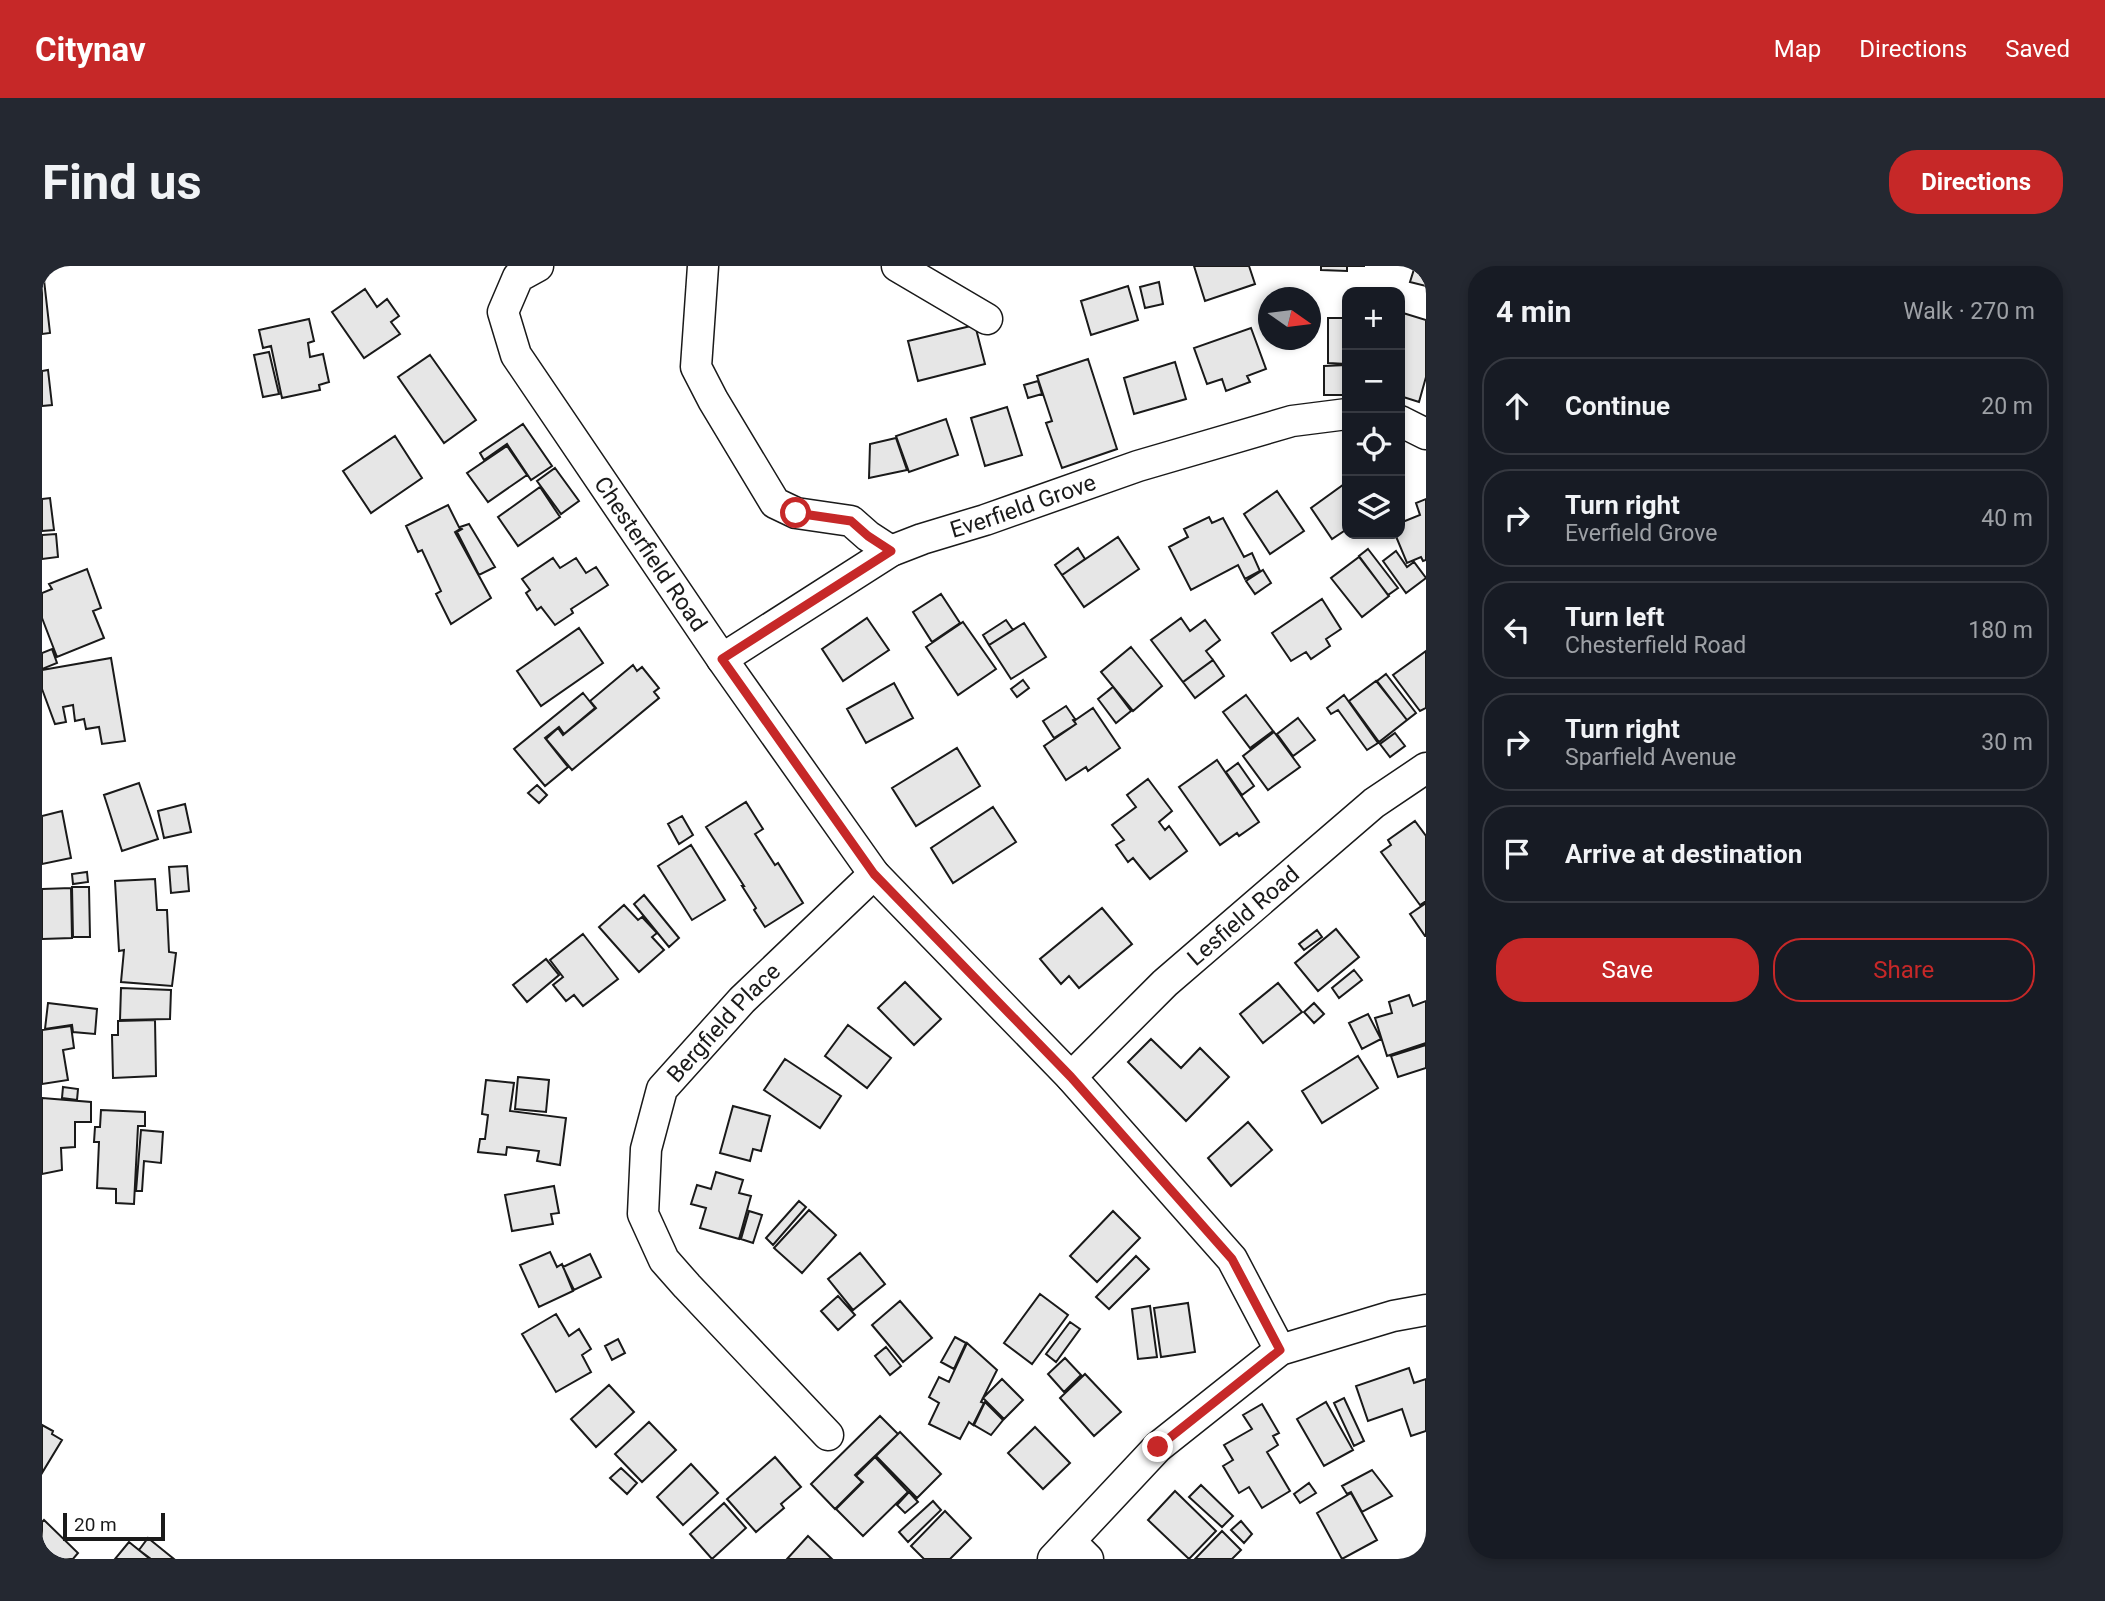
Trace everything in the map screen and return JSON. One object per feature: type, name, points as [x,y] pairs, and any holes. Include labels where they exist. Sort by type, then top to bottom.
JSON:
[{"type":"street","points":[[703,266],[696,367],[775,502],[796,513],[851,521],[891,551]]},
{"type":"street","points":[[897,266],[987,319]]},
{"type":"street","name":"Chesterfield Road","points":[[531,268],[518,277],[503,312],[516,355],[722,659],[874,874],[1071,1077],[1232,1259],[1280,1350]]},
{"type":"street","name":"Everfield Grove","points":[[722,659],[891,551],[1138,466],[1292,421],[1342,415]]},
{"type":"street","points":[[1405,424],[1426,434]]},
{"type":"street","name":"Lesfield Road","points":[[1071,1077],[1165,983],[1374,803],[1426,768]]},
{"type":"street","name":"Bergfield Place","points":[[828,1435],[664,1260],[643,1214],[646,1149],[662,1089],[742,1000],[874,874]]},
{"type":"street","points":[[1070,1553],[1158,1447],[1280,1350],[1393,1316],[1426,1310]]},
{"type":"building","points":[[1194,266],[1249,266],[1255,284],[1205,301]]},
{"type":"building","points":[[1321,266],[1347,266],[1347,271],[1321,270]]},
{"type":"building","points":[[1415,266],[1426,266],[1426,286],[1410,282]]},
{"type":"building","points":[[42,280],[50,333],[42,334]]},
{"type":"building","points":[[1159,282],[1163,304],[1145,308],[1140,287]]},
{"type":"building","points":[[1128,286],[1138,320],[1091,335],[1081,301]]},
{"type":"building","points":[[365,289],[377,307],[387,299],[399,316],[391,322],[400,334],[364,358],[332,312]]},
{"type":"building","points":[[1405,314],[1426,320],[1426,377],[1419,402],[1405,398]]},
{"type":"building","points":[[1328,318],[1342,318],[1342,364],[1328,363]]},
{"type":"building","points":[[309,319],[314,341],[308,343],[310,357],[323,354],[329,382],[319,385],[320,390],[282,398],[271,346],[263,348],[259,330]]},
{"type":"building","points":[[975,325],[985,364],[918,381],[908,341]]},
{"type":"building","points":[[1251,328],[1266,369],[1247,376],[1250,382],[1226,391],[1222,379],[1207,384],[1194,348]]},
{"type":"building","points":[[269,352],[279,394],[263,397],[254,355]]},
{"type":"building","points":[[430,355],[476,420],[444,443],[398,377]]},
{"type":"building","points":[[1088,359],[1117,449],[1062,468],[1046,423],[1052,421],[1037,376]]},
{"type":"building","points":[[1175,362],[1186,399],[1134,414],[1124,378]]},
{"type":"building","points":[[1342,365],[1342,395],[1324,395],[1324,366]]},
{"type":"building","points":[[48,370],[52,405],[42,406],[42,371]]},
{"type":"building","points":[[1038,381],[1042,394],[1028,398],[1024,385]]},
{"type":"building","points":[[1007,407],[1022,455],[985,466],[971,418]]},
{"type":"building","points":[[946,419],[958,455],[909,472],[896,436]]},
{"type":"building","points":[[523,424],[552,466],[531,480],[507,444],[484,460],[480,453]]},
{"type":"building","points":[[395,436],[422,478],[371,513],[343,471]]},
{"type":"building","points":[[896,438],[907,470],[869,478],[870,444]]},
{"type":"building","points":[[507,446],[527,475],[488,502],[467,473]]},
{"type":"building","points":[[555,468],[579,501],[561,514],[537,481]]},
{"type":"building","points":[[1342,486],[1342,532],[1332,539],[1311,508]]},
{"type":"building","points":[[540,487],[560,517],[518,546],[498,517]]},
{"type":"building","points":[[1277,491],[1304,531],[1270,554],[1244,514]]},
{"type":"building","points":[[50,498],[54,530],[42,531],[42,499]]},
{"type":"building","points":[[1426,499],[1426,560],[1423,561],[1421,557],[1407,563],[1397,539],[1405,539],[1405,521],[1420,515],[1416,503]]},
{"type":"building","points":[[448,505],[460,529],[455,532],[491,598],[451,624],[436,594],[441,591],[422,550],[418,552],[406,526]]},
{"type":"building","points":[[1209,517],[1212,523],[1223,518],[1244,557],[1252,553],[1260,571],[1245,579],[1238,565],[1191,590],[1169,547],[1188,537],[1184,529]]},
{"type":"building","points":[[469,524],[495,567],[479,575],[457,532],[462,529],[460,527]]},
{"type":"building","points":[[56,534],[58,557],[42,559],[42,535]]},
{"type":"building","points":[[1118,537],[1139,569],[1084,607],[1062,575]]},
{"type":"building","points":[[1078,548],[1085,559],[1062,575],[1055,565]]},
{"type":"building","points":[[1368,549],[1398,588],[1388,595],[1359,556]]},
{"type":"building","points":[[1396,551],[1407,567],[1414,562],[1426,578],[1406,593],[1383,561]]},
{"type":"building","points":[[1359,557],[1389,596],[1362,617],[1331,578]]},
{"type":"building","points":[[553,558],[560,568],[576,558],[586,573],[596,567],[608,585],[571,609],[573,613],[555,625],[541,607],[537,610],[526,593],[530,590],[522,579]]},
{"type":"building","points":[[87,569],[101,608],[93,611],[104,638],[57,657],[42,618],[42,593],[52,589],[49,584]]},
{"type":"building","points":[[1263,570],[1271,583],[1255,594],[1246,581]]},
{"type":"building","points":[[941,594],[960,623],[932,642],[913,612]]},
{"type":"building","points":[[1322,599],[1341,629],[1326,639],[1330,646],[1311,659],[1306,652],[1291,661],[1272,633]]},
{"type":"building","points":[[867,618],[889,650],[843,681],[822,649]]},
{"type":"building","points":[[1181,618],[1190,631],[1205,620],[1220,640],[1206,651],[1213,660],[1183,682],[1151,640]]},
{"type":"building","points":[[1006,620],[1013,630],[989,645],[983,635]]},
{"type":"building","points":[[963,622],[996,669],[958,695],[926,647]]},
{"type":"building","points":[[1024,623],[1046,657],[1011,679],[989,645]]},
{"type":"building","points":[[579,628],[603,663],[541,706],[517,671]]},
{"type":"building","points":[[1131,647],[1162,686],[1133,711],[1101,672]]},
{"type":"building","points":[[52,649],[57,663],[42,669],[42,653]]},
{"type":"building","points":[[1426,651],[1426,708],[1420,711],[1393,675]]},
{"type":"building","points":[[111,658],[125,741],[102,744],[99,727],[86,729],[84,719],[75,721],[73,705],[63,707],[66,722],[55,724],[42,689],[42,670]]},
{"type":"building","points":[[1213,660],[1224,676],[1195,698],[1183,682]]},
{"type":"building","points":[[633,665],[637,671],[642,667],[659,688],[654,692],[659,698],[572,770],[546,739],[558,728],[563,735],[596,708],[590,701]]},
{"type":"building","points":[[1386,674],[1416,713],[1407,720],[1377,681]]},
{"type":"building","points":[[1023,680],[1029,688],[1017,697],[1011,689]]},
{"type":"building","points":[[1376,681],[1407,720],[1379,742],[1349,701]]},
{"type":"building","points":[[894,683],[913,718],[866,743],[847,709]]},
{"type":"building","points":[[1113,687],[1131,711],[1116,723],[1098,699]]},
{"type":"building","points":[[583,693],[595,708],[564,734],[559,727],[545,738],[568,767],[545,786],[514,749]]},
{"type":"building","points":[[1246,695],[1273,731],[1250,748],[1223,712]]},
{"type":"building","points":[[1344,695],[1378,743],[1367,750],[1338,710],[1331,714],[1327,708]]},
{"type":"building","points":[[1066,706],[1076,724],[1054,738],[1043,721]]},
{"type":"building","points":[[1093,708],[1120,748],[1088,771],[1086,767],[1066,780],[1044,746],[1076,724],[1074,721]]},
{"type":"building","points":[[1298,718],[1315,740],[1293,756],[1277,734]]},
{"type":"building","points":[[1274,732],[1300,767],[1268,790],[1243,756]]},
{"type":"building","points":[[1395,733],[1405,746],[1390,757],[1380,744]]},
{"type":"building","points":[[957,748],[980,786],[916,826],[892,788]]},
{"type":"building","points":[[1217,760],[1259,822],[1220,845],[1179,787]]},
{"type":"building","points":[[1238,763],[1254,786],[1242,795],[1226,772]]},
{"type":"building","points":[[1148,779],[1172,811],[1159,822],[1165,830],[1169,826],[1187,851],[1150,879],[1133,858],[1128,862],[1116,845],[1124,840],[1112,825],[1136,807],[1127,795]]},
{"type":"building","points":[[139,783],[158,839],[122,851],[104,795]]},
{"type":"building","points":[[537,785],[547,795],[539,803],[528,793]]},
{"type":"building","points":[[746,802],[763,829],[755,834],[775,865],[778,863],[803,903],[765,927],[744,886],[706,827]]},
{"type":"building","points":[[185,804],[191,832],[164,838],[158,811]]},
{"type":"building","points":[[993,807],[1016,842],[953,883],[931,848]]},
{"type":"building","points":[[62,811],[71,858],[42,864],[42,816]]},
{"type":"building","points":[[682,816],[693,835],[679,844],[668,824]]},
{"type":"building","points":[[1415,821],[1426,836],[1426,901],[1420,905],[1381,852],[1391,845],[1388,840]]},
{"type":"building","points":[[691,845],[725,900],[692,920],[658,866]]},
{"type":"building","points":[[187,866],[189,891],[171,893],[169,867]]},
{"type":"building","points":[[87,872],[88,882],[73,884],[72,874]]},
{"type":"building","points":[[155,879],[157,910],[167,910],[169,952],[176,953],[172,986],[121,982],[124,950],[119,951],[115,881]]},
{"type":"building","points":[[72,887],[89,887],[90,937],[73,937]]},
{"type":"building","points":[[71,888],[72,938],[42,939],[42,889]]},
{"type":"building","points":[[644,895],[679,938],[669,947],[634,904]]},
{"type":"building","points":[[1426,903],[1426,936],[1425,936],[1410,914]]},
{"type":"building","points":[[624,905],[638,920],[642,917],[657,933],[652,937],[664,950],[639,972],[599,927]]},
{"type":"building","points":[[1102,908],[1132,944],[1079,988],[1069,976],[1061,984],[1040,959]]},
{"type":"building","points":[[1336,929],[1359,957],[1318,991],[1295,963]]},
{"type":"building","points":[[1317,930],[1322,937],[1304,950],[1299,944]]},
{"type":"building","points":[[583,934],[618,979],[583,1006],[574,995],[566,1001],[553,985],[563,977],[550,960]]},
{"type":"building","points":[[546,959],[559,975],[527,1002],[513,985]]},
{"type":"building","points":[[1354,970],[1362,980],[1339,998],[1332,988]]},
{"type":"building","points":[[905,982],[941,1019],[914,1045],[878,1008]]},
{"type":"building","points":[[1278,983],[1302,1012],[1263,1043],[1240,1014]]},
{"type":"building","points":[[121,988],[171,990],[170,1019],[120,1020]]},
{"type":"building","points":[[1409,995],[1413,1006],[1426,1001],[1426,1043],[1387,1056],[1375,1018],[1392,1013],[1389,1002]]},
{"type":"building","points":[[48,1003],[97,1009],[95,1034],[73,1032],[72,1025],[45,1029]]},
{"type":"building","points":[[1314,1003],[1324,1014],[1314,1023],[1304,1012]]},
{"type":"building","points":[[1368,1014],[1381,1039],[1362,1049],[1349,1023]]},
{"type":"building","points":[[155,1020],[156,1076],[113,1078],[112,1035],[118,1035],[118,1021]]},
{"type":"building","points":[[848,1025],[891,1058],[867,1088],[825,1056]]},
{"type":"building","points":[[71,1026],[74,1048],[63,1050],[68,1080],[42,1084],[42,1030]]},
{"type":"building","points":[[1151,1039],[1181,1068],[1200,1048],[1229,1077],[1186,1121],[1128,1062]]},
{"type":"building","points":[[1426,1045],[1426,1068],[1398,1077],[1391,1056]]},
{"type":"building","points":[[1358,1056],[1378,1088],[1322,1123],[1302,1091]]},
{"type":"building","points":[[785,1059],[841,1096],[820,1128],[764,1090]]},
{"type":"building","points":[[518,1077],[549,1080],[546,1112],[515,1109]]},
{"type":"building","points":[[486,1080],[514,1083],[510,1111],[566,1118],[560,1165],[537,1161],[539,1151],[507,1147],[506,1155],[478,1152],[480,1139],[485,1139],[488,1115],[482,1114]]},
{"type":"building","points":[[63,1087],[78,1089],[77,1100],[62,1098]]},
{"type":"building","points":[[42,1098],[91,1102],[91,1122],[75,1122],[75,1147],[61,1148],[62,1170],[42,1174]]},
{"type":"building","points":[[733,1106],[770,1116],[761,1151],[753,1149],[750,1161],[720,1153]]},
{"type":"building","points":[[101,1110],[145,1112],[145,1126],[138,1126],[134,1204],[116,1203],[116,1189],[97,1188],[99,1142],[94,1142],[95,1127],[100,1127]]},
{"type":"building","points":[[1248,1122],[1272,1150],[1231,1186],[1208,1158]]},
{"type":"building","points":[[141,1130],[163,1132],[161,1163],[144,1161],[142,1191],[136,1191]]},
{"type":"building","points":[[716,1172],[743,1180],[739,1193],[751,1196],[739,1239],[700,1228],[706,1208],[691,1204],[697,1185],[711,1189]]},
{"type":"building","points":[[554,1186],[559,1213],[551,1214],[553,1224],[512,1231],[505,1195]]},
{"type":"building","points":[[799,1201],[806,1207],[773,1245],[766,1238]]},
{"type":"building","points":[[809,1210],[836,1235],[802,1273],[774,1248]]},
{"type":"building","points":[[749,1211],[762,1215],[753,1243],[741,1239]]},
{"type":"building","points":[[1113,1211],[1140,1238],[1097,1282],[1070,1256]]},
{"type":"building","points":[[550,1252],[557,1267],[562,1264],[573,1291],[539,1307],[520,1265]]},
{"type":"building","points":[[860,1253],[885,1284],[853,1310],[828,1279]]},
{"type":"building","points":[[590,1254],[601,1277],[574,1290],[563,1267]]},
{"type":"building","points":[[1136,1256],[1149,1269],[1109,1309],[1096,1297]]},
{"type":"building","points":[[1040,1294],[1068,1315],[1032,1364],[1004,1343]]},
{"type":"building","points":[[838,1296],[855,1315],[838,1330],[821,1311]]},
{"type":"building","points":[[900,1301],[932,1338],[903,1362],[872,1325]]},
{"type":"building","points":[[1188,1303],[1195,1352],[1161,1357],[1154,1308]]},
{"type":"building","points":[[1150,1306],[1157,1357],[1138,1359],[1132,1309]]},
{"type":"building","points":[[556,1314],[569,1336],[579,1329],[591,1349],[582,1355],[591,1372],[556,1392],[522,1334]]},
{"type":"building","points":[[1070,1322],[1080,1329],[1056,1362],[1046,1354]]},
{"type":"building","points":[[955,1337],[966,1343],[954,1369],[941,1362]]},
{"type":"building","points":[[618,1339],[625,1353],[612,1360],[605,1346]]},
{"type":"building","points":[[967,1343],[997,1370],[973,1425],[969,1422],[960,1439],[929,1424],[939,1403],[929,1397],[939,1377],[949,1382]]},
{"type":"building","points":[[886,1347],[901,1366],[890,1375],[875,1356]]},
{"type":"building","points":[[1065,1358],[1081,1375],[1064,1392],[1048,1374]]},
{"type":"building","points":[[1409,1368],[1414,1383],[1426,1379],[1426,1431],[1411,1436],[1402,1409],[1368,1421],[1356,1386]]},
{"type":"building","points":[[1085,1374],[1121,1412],[1094,1436],[1060,1398]]},
{"type":"building","points":[[1002,1379],[1023,1400],[1004,1419],[983,1398]]},
{"type":"building","points":[[609,1385],[634,1412],[596,1447],[571,1419]]},
{"type":"building","points":[[1344,1398],[1364,1441],[1354,1446],[1334,1403]]},
{"type":"building","points":[[985,1402],[1003,1420],[991,1435],[974,1425]]},
{"type":"building","points":[[1326,1402],[1353,1450],[1324,1466],[1297,1419]]},
{"type":"building","points":[[1262,1404],[1279,1433],[1273,1436],[1278,1445],[1267,1452],[1290,1491],[1262,1508],[1249,1487],[1239,1493],[1223,1466],[1233,1460],[1224,1445],[1252,1429],[1243,1415]]},
{"type":"building","points":[[880,1416],[898,1434],[855,1475],[862,1482],[835,1509],[811,1484]]},
{"type":"building","points":[[649,1422],[676,1450],[642,1482],[615,1454]]},
{"type":"building","points":[[42,1425],[62,1440],[42,1473]]},
{"type":"building","points":[[1035,1427],[1070,1463],[1043,1489],[1008,1453]]},
{"type":"building","points":[[900,1432],[941,1474],[917,1498],[876,1456]]},
{"type":"building","points":[[775,1457],[801,1487],[781,1504],[784,1508],[756,1532],[727,1499]]},
{"type":"building","points":[[875,1457],[908,1492],[863,1536],[836,1509],[863,1482],[856,1476]]},
{"type":"building","points":[[691,1464],[718,1493],[683,1525],[657,1497]]},
{"type":"building","points":[[621,1468],[637,1483],[627,1494],[610,1478]]},
{"type":"building","points":[[1372,1470],[1392,1496],[1362,1512],[1351,1492],[1347,1494],[1342,1486]]},
{"type":"building","points":[[1309,1483],[1316,1493],[1300,1503],[1294,1494]]},
{"type":"building","points":[[1201,1485],[1233,1516],[1222,1527],[1189,1497]]},
{"type":"building","points":[[1175,1491],[1216,1531],[1189,1559],[1148,1520]]},
{"type":"building","points":[[909,1492],[918,1502],[905,1513],[897,1505]]},
{"type":"building","points":[[1351,1493],[1377,1540],[1342,1559],[1317,1513]]},
{"type":"building","points":[[933,1501],[941,1510],[908,1542],[899,1532]]},
{"type":"building","points":[[724,1503],[746,1528],[712,1559],[690,1534]]},
{"type":"building","points":[[945,1511],[971,1538],[950,1559],[924,1559],[911,1546]]},
{"type":"building","points":[[44,1520],[78,1553],[73,1559],[42,1559]]},
{"type":"building","points":[[1241,1521],[1252,1534],[1244,1543],[1231,1530]]},
{"type":"building","points":[[1222,1531],[1241,1550],[1232,1559],[1195,1559]]},
{"type":"building","points":[[808,1536],[832,1559],[787,1559]]},
{"type":"building","points":[[148,1538],[174,1559],[151,1559],[139,1550]]},
{"type":"building","points":[[129,1542],[150,1559],[115,1559]]},
{"type":"route","points":[[796,513],[851,521],[891,551],[722,659],[874,874],[1071,1077],[1232,1259],[1280,1350],[1158,1447]]}]
